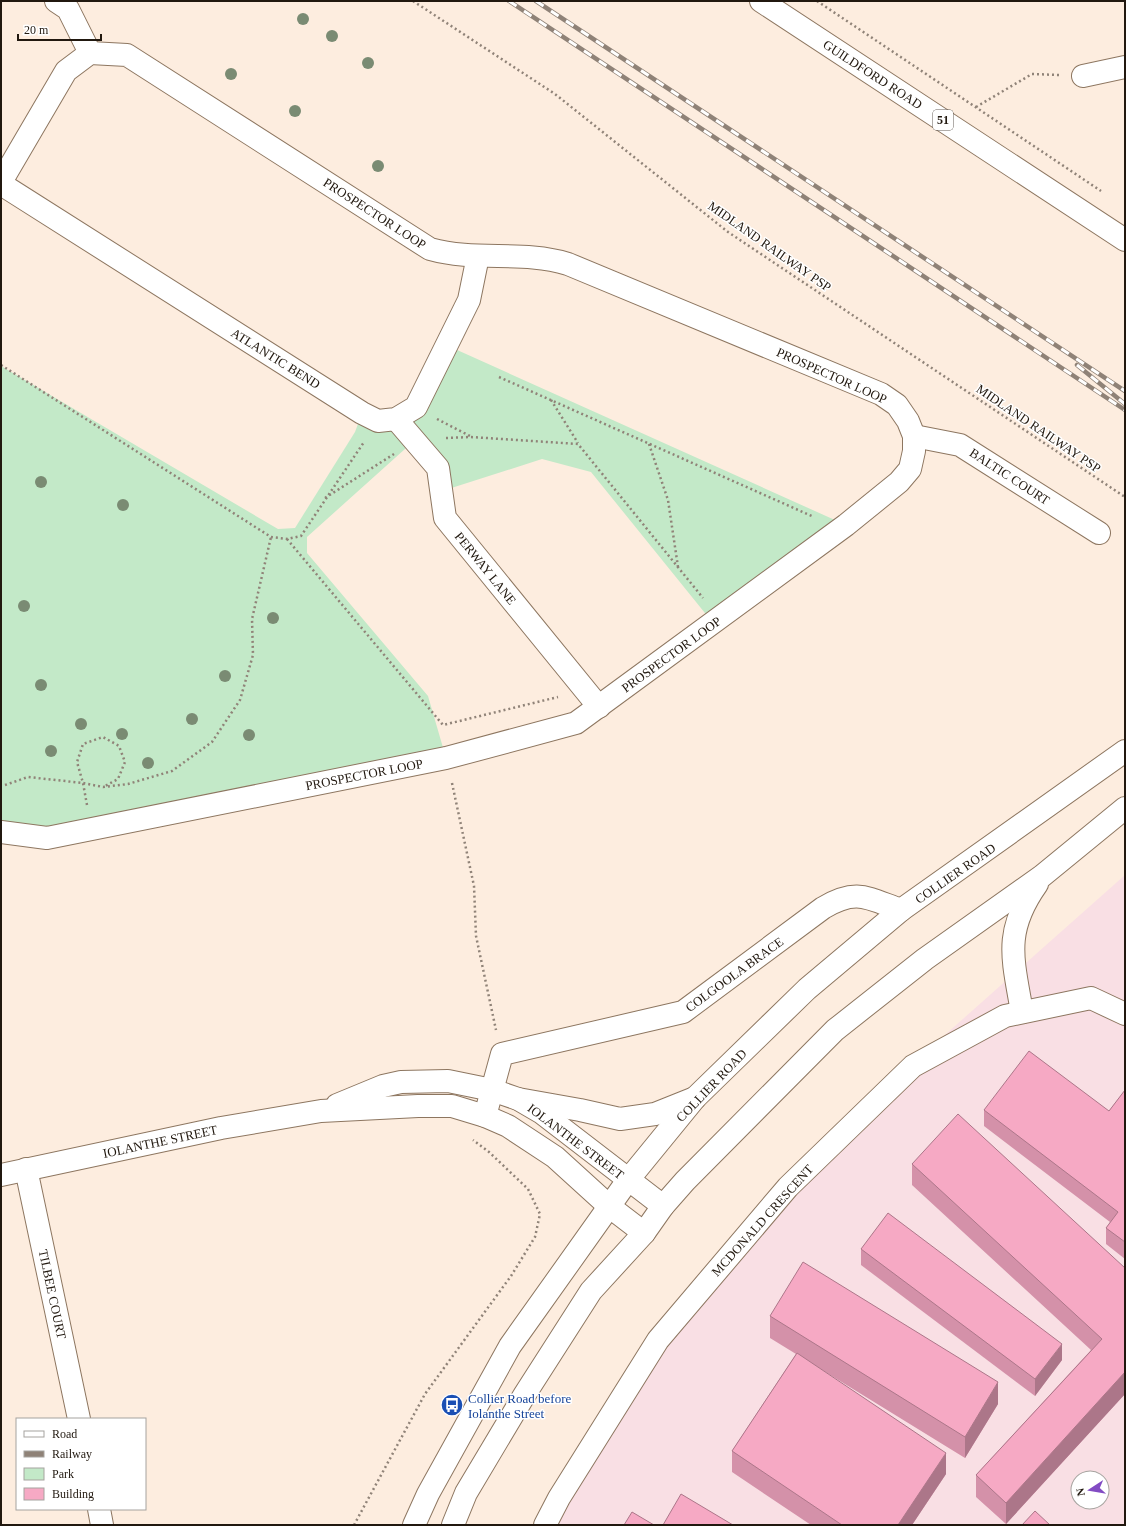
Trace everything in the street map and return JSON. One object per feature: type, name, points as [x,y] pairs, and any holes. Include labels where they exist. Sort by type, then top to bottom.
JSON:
[{"type":"main road","points":[[1,183],[66,71],[90,53],[68,9],[56,1]]},
{"type":"main road","name":"GUILDFORD ROAD","points":[[761,1],[1125,240]]},
{"type":"main road","name":"PROSPECTOR LOOP","points":[[1,832],[47,838],[446,758],[576,723],[846,525],[899,482],[910,469],[914,451],[914,436],[908,421],[897,405],[881,394],[583,270],[549,258],[528,256],[457,255],[430,249],[127,55],[90,53]]},
{"type":"main road","points":[[1083,76],[1125,67]]},
{"type":"main road","name":"ATLANTIC BEND","points":[[1,183],[362,413],[387,420]]},
{"type":"main road","points":[[387,420],[416,407],[469,300],[478,256]]},
{"type":"main road","name":"PERWAY LANE","points":[[387,420],[415,440],[438,468],[445,518],[599,707]]},
{"type":"main road","name":"BALTIC COURT","points":[[914,436],[960,445],[1099,533]]},
{"type":"main road","name":"COLLIER ROAD","points":[[414,1525],[428,1494],[510,1346],[628,1180],[695,1098],[807,989],[901,910],[1125,751]]},
{"type":"main road","points":[[453,1525],[466,1493],[513,1414],[591,1291],[644,1233],[663,1206],[685,1181],[835,1030],[925,959],[1042,876],[1125,808]]},
{"type":"main road","points":[[1022,1012],[1013,959],[1013,938],[1020,915],[1026,902],[1042,876]]},
{"type":"main road","name":"COLGOOLA BRACE","points":[[502,1054],[683,1012],[823,908],[838,899],[852,896],[866,898],[901,910]]},
{"type":"main road","name":"MCDONALD CRESCENT","points":[[545,1525],[558,1498],[658,1340],[788,1187],[912,1066],[1005,1016],[1091,998],[1125,1014]]},
{"type":"main road","points":[[485,1116],[502,1054]]},
{"type":"main road","name":"IOLANTHE STREET","points":[[321,1111],[383,1086],[401,1082],[448,1081],[492,1090],[518,1099],[542,1113],[663,1206]]},
{"type":"main road","points":[[518,1099],[620,1119],[655,1114],[695,1098]]},
{"type":"main road","name":"IOLANTHE STREET","points":[[1,1175],[221,1128],[321,1111],[418,1106],[452,1106],[485,1116],[508,1126],[555,1157],[610,1207],[644,1233]]},
{"type":"main road","name":"TILBEE COURT","points":[[26,1169],[80,1418]]},
{"type":"main road","points":[[99,1510],[102,1525]]},
{"type":"path","name":"MIDLAND RAILWAY PSP","points":[[413,1],[555,94],[728,232],[1125,497]]},
{"type":"path","points":[[817,1],[1106,194]]},
{"type":"path","points":[[976,107],[1032,74],[1083,76]]},
{"type":"path","points":[[1,365],[271,537],[287,539],[301,536],[325,498],[387,420]]},
{"type":"path","points":[[499,377],[814,517],[808,522]]},
{"type":"path","points":[[551,400],[578,444],[702,598],[708,594]]},
{"type":"path","points":[[416,407],[471,437]]},
{"type":"path","points":[[325,498],[415,440],[471,437],[578,444]]},
{"type":"path","points":[[648,444],[668,500],[678,568]]},
{"type":"path","points":[[5,785],[28,777],[83,783],[103,787],[128,784],[172,771],[212,742],[240,700],[253,655],[252,619],[271,537]]},
{"type":"path","points":[[287,539],[443,726],[586,691]]},
{"type":"path","points":[[91,829],[83,783],[77,762],[84,744],[103,737],[119,746],[125,762],[118,779],[103,787]]},
{"type":"path","points":[[446,758],[474,886],[476,936],[502,1054]]},
{"type":"path","points":[[354,1525],[425,1394],[511,1276],[535,1237],[540,1214],[528,1189],[489,1152],[473,1140],[485,1116]]},
{"type":"shaded area","points":[[1125,875],[1125,1525],[547,1525],[656,1333],[919,1058]]},
{"type":"green space","points":[[446,345],[846,525],[713,623],[591,472],[542,459],[442,491],[415,440],[307,537],[307,553],[428,696],[446,758],[47,838],[1,832],[1,366],[278,529],[295,528],[355,432],[362,413],[396,419]]},
{"type":"building","points":[[1029,1051],[1109,1111],[1125,1090],[1125,1242],[1106,1228],[1118,1212],[984,1110]]},
{"type":"building","points":[[958,1114],[1125,1268],[1125,1372],[1006,1503],[976,1475],[1102,1339],[912,1164]]},
{"type":"building","points":[[888,1213],[1062,1344],[1035,1379],[861,1249]]},
{"type":"building","points":[[803,1262],[998,1382],[965,1437],[770,1316]]},
{"type":"building","points":[[797,1353],[946,1453],[898,1525],[842,1525],[732,1451]]},
{"type":"building","points":[[681,1494],[733,1525],[663,1525]]},
{"type":"building","points":[[1035,1511],[1050,1525],[1022,1525]]},
{"type":"building","points":[[632,1512],[654,1525],[624,1525]]},
{"type":"railway","points":[[509,1],[1125,410]]},
{"type":"railway","points":[[536,1],[1125,391]]},
{"type":"railway","points":[[1077,365],[1125,404]]},
{"type":"place","name":"Collier Road before Iolanthe Street","points":[[452,1405]]}]
